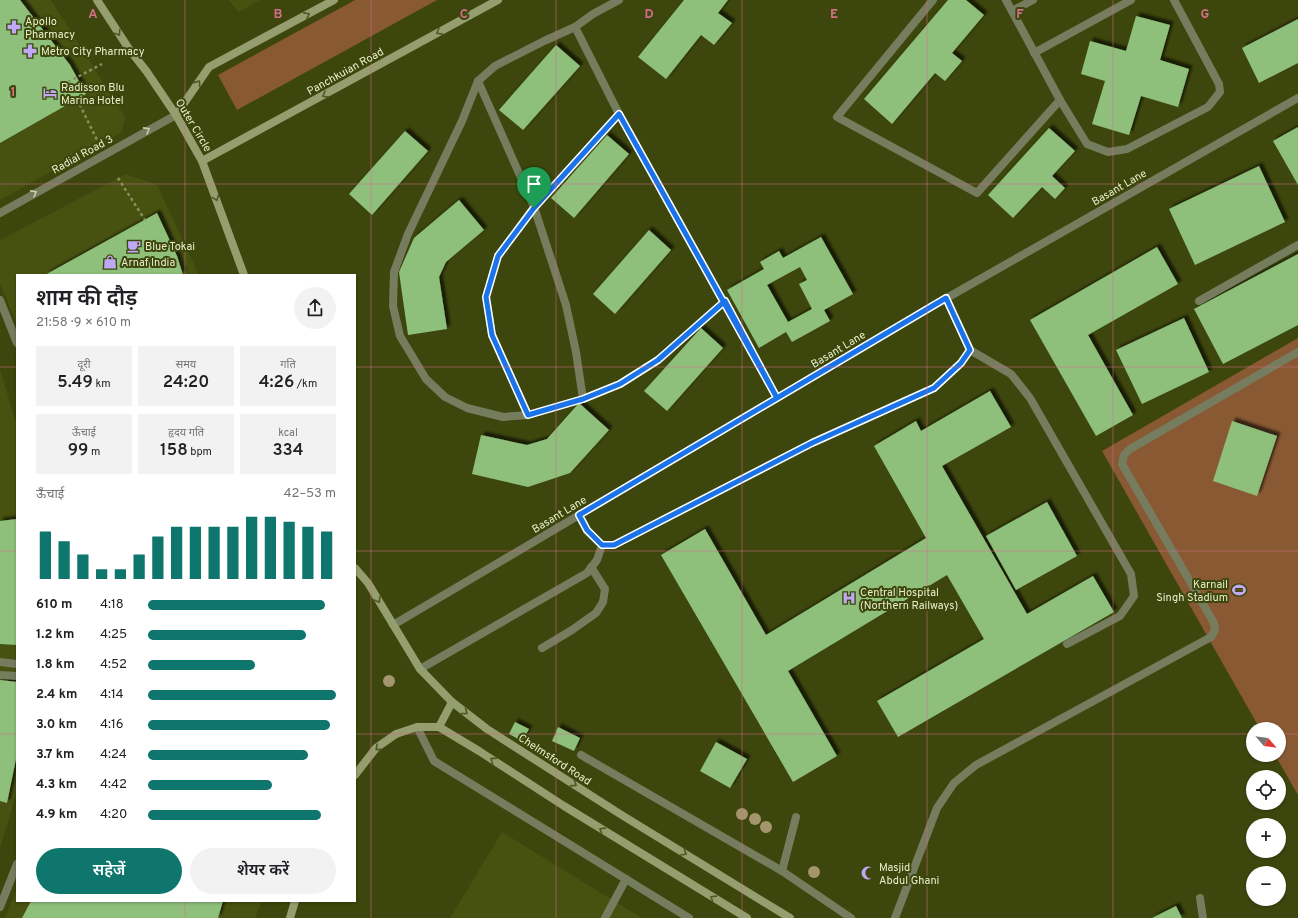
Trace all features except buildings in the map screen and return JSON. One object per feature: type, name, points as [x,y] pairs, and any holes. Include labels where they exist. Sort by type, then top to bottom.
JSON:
[{"type":"main road","name":"Outer Circle","points":[[97,0],[129,49],[148,72],[176,115],[202,161],[244,274]]},
{"type":"main road","points":[[176,115],[209,67],[334,0]]},
{"type":"main road","name":"Panchkuian Road","points":[[202,161],[498,0]]},
{"type":"main road","name":"Chelmsford Road","points":[[356,569],[368,583],[420,670],[452,702],[487,729],[620,814],[790,918]]},
{"type":"main road","points":[[439,728],[452,702]]},
{"type":"main road","points":[[356,774],[376,748],[396,734],[417,727],[439,728],[479,751],[564,806],[746,918]]},
{"type":"main road","points":[[290,918],[294,902]]},
{"type":"street","points":[[619,0],[593,14],[575,27],[495,66],[478,81],[462,122],[408,234],[394,272],[393,306],[400,336],[426,379],[445,397],[467,408],[503,417],[528,415],[583,399],[620,384],[658,360],[725,301]]},
{"type":"street","points":[[933,0],[837,117],[977,193],[1060,100]]},
{"type":"street","points":[[1006,0],[1060,100],[1087,144],[1108,152],[1127,149],[1208,106],[1220,92],[1219,84],[1174,0]]},
{"type":"street","points":[[1012,12],[1033,0]]},
{"type":"street","points":[[1034,53],[1131,0]]},
{"type":"street","points":[[575,27],[619,114],[725,301],[777,398]]},
{"type":"street","points":[[478,81],[534,208],[566,305],[576,352],[583,399]]},
{"type":"street","name":"Basant Lane","points":[[393,625],[946,298],[1298,98]]},
{"type":"street","points":[[528,415],[492,335],[486,297],[498,256],[534,208],[619,114]]},
{"type":"street","name":"Radial Road 3","points":[[0,212],[176,115]]},
{"type":"street","points":[[1199,300],[1298,245]]},
{"type":"street","points":[[946,298],[970,350],[1011,374],[1030,398],[1131,574],[1134,596],[1120,616],[1067,644]]},
{"type":"street","points":[[0,300],[16,340]]},
{"type":"street","points":[[579,515],[587,530],[602,545],[614,545],[812,443],[934,388],[961,363],[970,350]]},
{"type":"street","points":[[895,918],[937,808],[954,783],[976,765],[1211,637],[1215,630],[1214,623],[1122,464],[1124,454],[1130,449],[1298,352]]},
{"type":"street","points":[[420,670],[588,573],[596,560],[602,545]]},
{"type":"street","points":[[542,648],[572,630],[596,613],[604,602],[605,589],[591,567]]},
{"type":"street","points":[[0,662],[16,664]]},
{"type":"street","points":[[0,674],[16,676]]},
{"type":"street","points":[[417,727],[434,761],[689,918]]},
{"type":"street","points":[[581,755],[782,871],[851,918]]},
{"type":"street","points":[[782,871],[796,816]]},
{"type":"street","points":[[0,907],[16,867]]},
{"type":"street","points":[[605,918],[626,880]]},
{"type":"street","points":[[1200,898],[1203,918]]},
{"type":"path","points":[[68,82],[102,64]]},
{"type":"path","points":[[77,99],[99,144]]},
{"type":"path","points":[[118,178],[146,220]]},
{"type":"shaded area","points":[[0,0],[51,0],[125,117],[122,132],[0,200]]},
{"type":"shaded area","points":[[228,0],[260,0],[239,12]]},
{"type":"shaded area","points":[[355,0],[437,0],[237,110],[218,75]]},
{"type":"shaded area","points":[[126,174],[157,185],[199,274],[16,274],[16,322],[0,284],[0,240]]},
{"type":"shaded area","name":"Karnail Singh Stadium","points":[[1298,338],[1298,795],[1286,774],[1286,770],[1284,770],[1279,762],[1286,762],[1286,722],[1256,722],[1102,451]]},
{"type":"shaded area","points":[[0,369],[16,423],[16,794],[0,848]]},
{"type":"shaded area","points":[[502,832],[642,918],[450,918]]},
{"type":"shaded area","points":[[16,890],[16,902],[262,902],[255,918],[5,918]]},
{"type":"place","name":"Apollo Pharmacy","points":[[14,27]]},
{"type":"place","name":"Metro City Pharmacy","points":[[30,51]]},
{"type":"place","name":"Radisson Blu Marina Hotel","points":[[50,93]]},
{"type":"place","name":"Blue Tokai","points":[[134,246]]},
{"type":"place","name":"Arnaf India","points":[[110,262]]},
{"type":"place","name":"Karnail Singh Stadium","points":[[1239,590]]},
{"type":"place","name":"Central Hospital (Northern Railways)","points":[[849,598]]},
{"type":"place","name":"Masjid Abdul Ghani","points":[[868,873]]},
{"type":"route","points":[[534,208],[498,256],[486,297],[492,335],[528,415],[583,399],[620,384],[658,360],[725,301],[751,350],[777,398],[946,298],[970,350],[961,363],[934,388],[812,443],[614,545],[602,545],[587,530],[579,515],[777,398],[725,301],[619,114],[534,208]]}]
